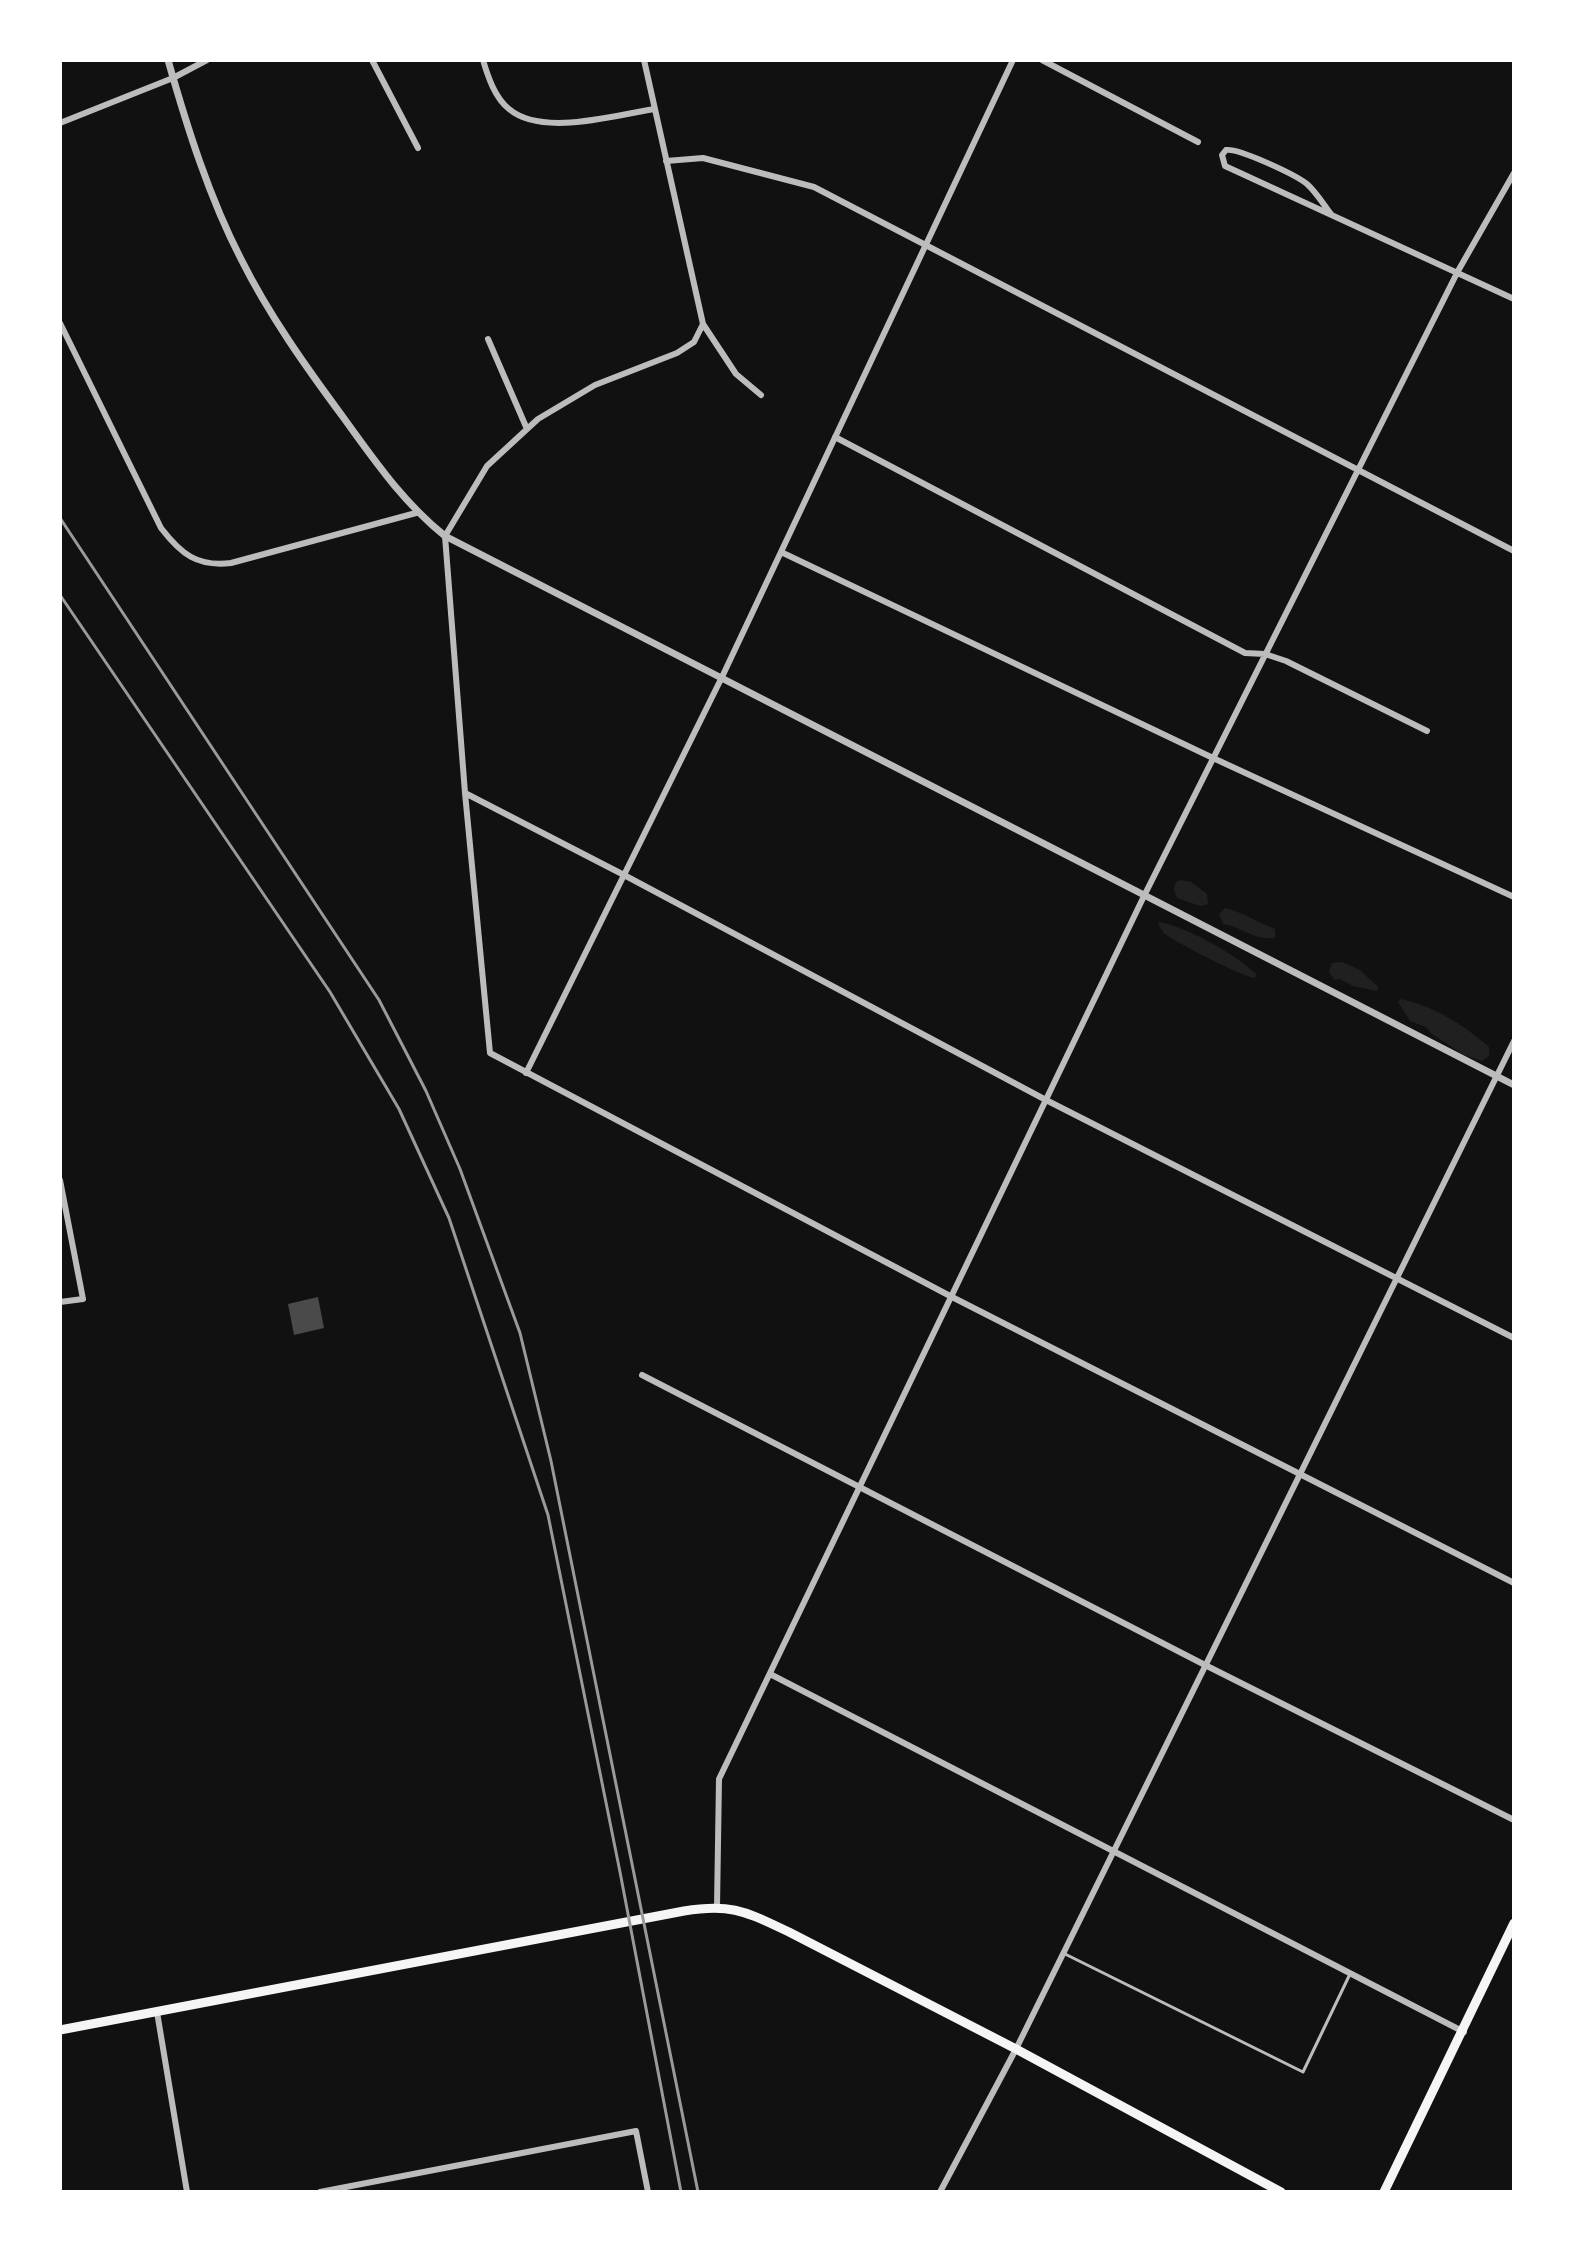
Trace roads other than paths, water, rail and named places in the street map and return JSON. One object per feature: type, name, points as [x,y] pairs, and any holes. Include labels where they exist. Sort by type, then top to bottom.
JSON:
[{"type":"main road","points":[[60,2030],[717,1907],[736,1909],[789,1932],[1016,2049],[1281,2192]]},
{"type":"main road","points":[[1384,2192],[1464,2032],[1514,1923]]},
{"type":"street","points":[[168,60],[202,168],[241,259],[302,361],[384,474],[416,513],[445,536],[1514,1085]]},
{"type":"street","points":[[60,123],[173,78],[207,60]]},
{"type":"street","points":[[372,60],[418,148]]},
{"type":"street","points":[[483,60],[490,82],[508,109],[527,119],[550,125],[654,109]]},
{"type":"street","points":[[644,60],[703,324],[736,374],[761,395]]},
{"type":"street","points":[[526,1073],[722,677],[1013,60]]},
{"type":"street","points":[[1042,60],[1198,142]]},
{"type":"street","points":[[1331,214],[1307,184],[1246,153],[1233,149],[1226,150],[1222,155],[1225,166],[1514,299]]},
{"type":"street","points":[[666,161],[703,158],[814,187],[1514,551]]},
{"type":"street","points":[[717,1907],[719,1779],[1144,896],[1458,271],[1514,173]]},
{"type":"street","points":[[60,323],[161,528],[173,544],[193,559],[212,565],[231,563],[416,513]]},
{"type":"street","points":[[703,324],[694,342],[677,353],[595,385],[538,419],[487,466],[445,536],[490,1053],[952,1297],[1514,1583]]},
{"type":"street","points":[[488,339],[527,429]]},
{"type":"street","points":[[835,437],[1245,653],[1265,654],[1286,661],[1427,731]]},
{"type":"street","points":[[781,552],[1213,758],[1514,897]]},
{"type":"street","points":[[465,793],[1046,1100],[1514,1338]]},
{"type":"street","points":[[940,2192],[1016,2049],[1514,1041]]},
{"type":"street","points":[[60,1180],[83,1299],[60,1302]]},
{"type":"street","points":[[642,1375],[1514,1820]]},
{"type":"street","points":[[770,1674],[1464,2032]]},
{"type":"street","points":[[157,2012],[187,2192]]},
{"type":"street","points":[[320,2192],[636,2131],[648,2192]]},
{"type":"lane","points":[[1063,1953],[1303,2072],[1351,1974]]},
{"type":"railway","points":[[60,518],[379,1000],[426,1091],[460,1169],[520,1333],[551,1461],[698,2192]]},
{"type":"railway","points":[[60,595],[330,992],[399,1109],[449,1218],[548,1515],[681,2192]]}]
